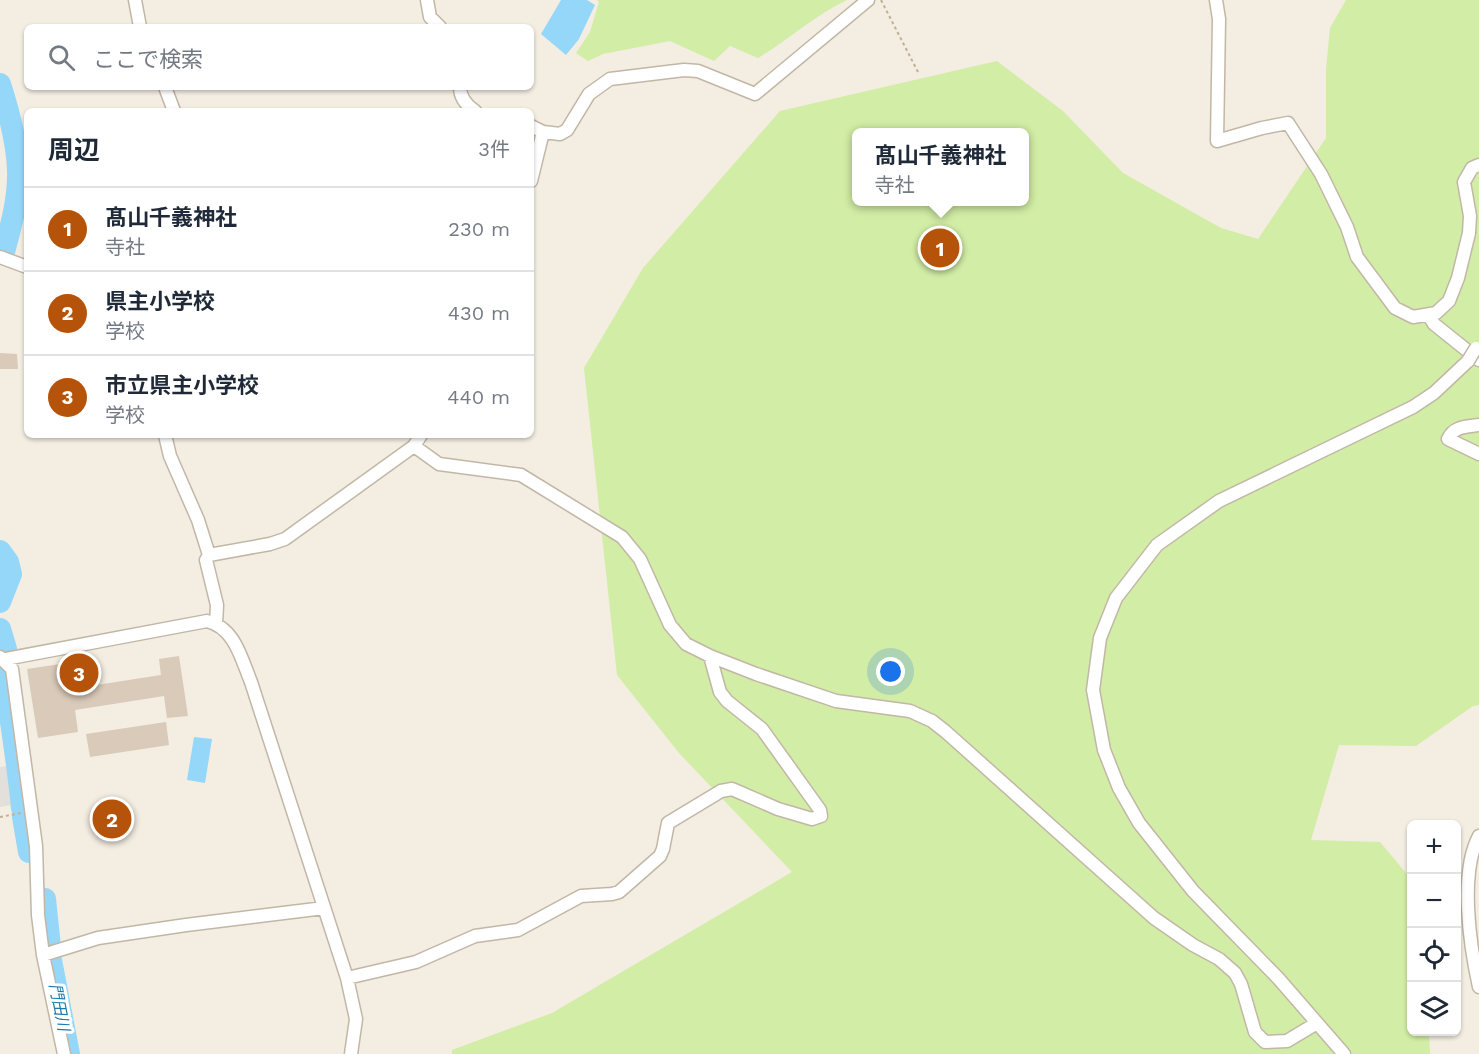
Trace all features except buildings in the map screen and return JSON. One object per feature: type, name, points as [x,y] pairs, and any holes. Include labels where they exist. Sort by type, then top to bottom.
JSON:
[{"type":"street","points":[[135,0],[139,24]]},
{"type":"street","points":[[427,0],[430,17],[437,24]]},
{"type":"street","points":[[534,128],[543,132],[560,134],[567,130],[589,94],[610,79],[684,70],[698,71],[755,94],[868,0]]},
{"type":"street","points":[[1216,0],[1219,19],[1217,141],[1288,123],[1321,174],[1347,227],[1357,257],[1395,308],[1413,317],[1429,316],[1449,301],[1458,278],[1469,233],[1470,216],[1464,182],[1472,168],[1479,165]]},
{"type":"street","points":[[166,90],[173,108]]},
{"type":"street","points":[[460,90],[460,95],[470,108]]},
{"type":"street","points":[[534,169],[543,132]]},
{"type":"street","points":[[0,257],[24,266]]},
{"type":"street","points":[[1344,1054],[1278,978],[1194,891],[1138,823],[1119,788],[1104,750],[1093,690],[1100,638],[1116,598],[1157,545],[1219,501],[1413,407],[1434,393],[1475,352],[1434,324],[1429,316]]},
{"type":"street","points":[[1479,425],[1457,429],[1451,432],[1448,439],[1479,454]]},
{"type":"street","points":[[166,438],[168,449],[198,520],[208,555],[206,560],[217,605],[216,624]]},
{"type":"street","points":[[208,555],[270,544],[285,539],[418,440],[439,464],[521,475],[622,537],[640,559],[670,625],[686,644],[756,674],[836,701],[909,711],[932,721],[1154,918],[1193,945],[1219,959],[1235,973],[1241,984],[1255,1032],[1265,1042],[1287,1041],[1317,1023]]},
{"type":"street","points":[[1,659],[207,621],[216,624],[233,639],[251,682],[347,978],[356,1019],[351,1054]]},
{"type":"street","points":[[347,978],[416,962],[475,936],[518,930],[582,896],[619,892],[660,856],[668,823],[721,792],[732,789],[778,809],[812,819],[821,816],[820,810],[762,729],[727,701],[720,692],[710,656]]},
{"type":"street","points":[[1,659],[12,669],[31,810],[43,954],[64,1054]]},
{"type":"street","points":[[1479,836],[1473,847],[1470,862],[1469,887],[1470,943],[1479,987]]},
{"type":"street","points":[[43,954],[98,938],[186,924],[324,908]]},
{"type":"path","points":[[881,0],[918,72]]},
{"type":"path","points":[[0,817],[31,810]]},
{"type":"green space","points":[[597,0],[847,0],[758,58],[730,46],[714,61],[670,41],[603,54],[588,61],[576,53],[590,32],[599,2]]},
{"type":"green space","points":[[1346,0],[1479,0],[1479,705],[1473,706],[1416,746],[1339,745],[1311,840],[1380,842],[1407,874],[1407,1036],[1429,1036],[1430,1054],[452,1054],[452,1050],[552,1013],[792,872],[679,753],[617,675],[584,368],[643,268],[780,111],[997,61],[1063,111],[1123,173],[1221,228],[1258,239],[1326,138],[1326,69],[1330,28]]},
{"type":"shaded area","points":[[12,765],[17,804],[0,807],[0,767]]},
{"type":"water","points":[[561,0],[587,0],[595,5],[579,39],[566,55],[541,34]]},
{"type":"water","points":[[194,737],[212,739],[205,783],[187,780]]},
{"type":"waterway","name":"門田川","points":[[0,84],[12,127],[18,170],[16,201],[4,252]]},
{"type":"waterway","name":"門田川","points":[[0,551],[8,562],[11,574],[0,602]]},
{"type":"waterway","name":"門田川","points":[[0,629],[6,649]]},
{"type":"waterway","name":"門田川","points":[[5,676],[22,808]]},
{"type":"waterway","name":"門田川","points":[[23,817],[29,852]]},
{"type":"waterway","name":"門田川","points":[[45,899],[50,947]]},
{"type":"waterway","name":"門田川","points":[[51,960],[69,1054]]},
{"type":"place","name":"髙山千義神社","points":[[940,248]]},
{"type":"place","name":"市立県主小学校","points":[[79,673]]},
{"type":"place","name":"県主小学校","points":[[112,819]]}]
